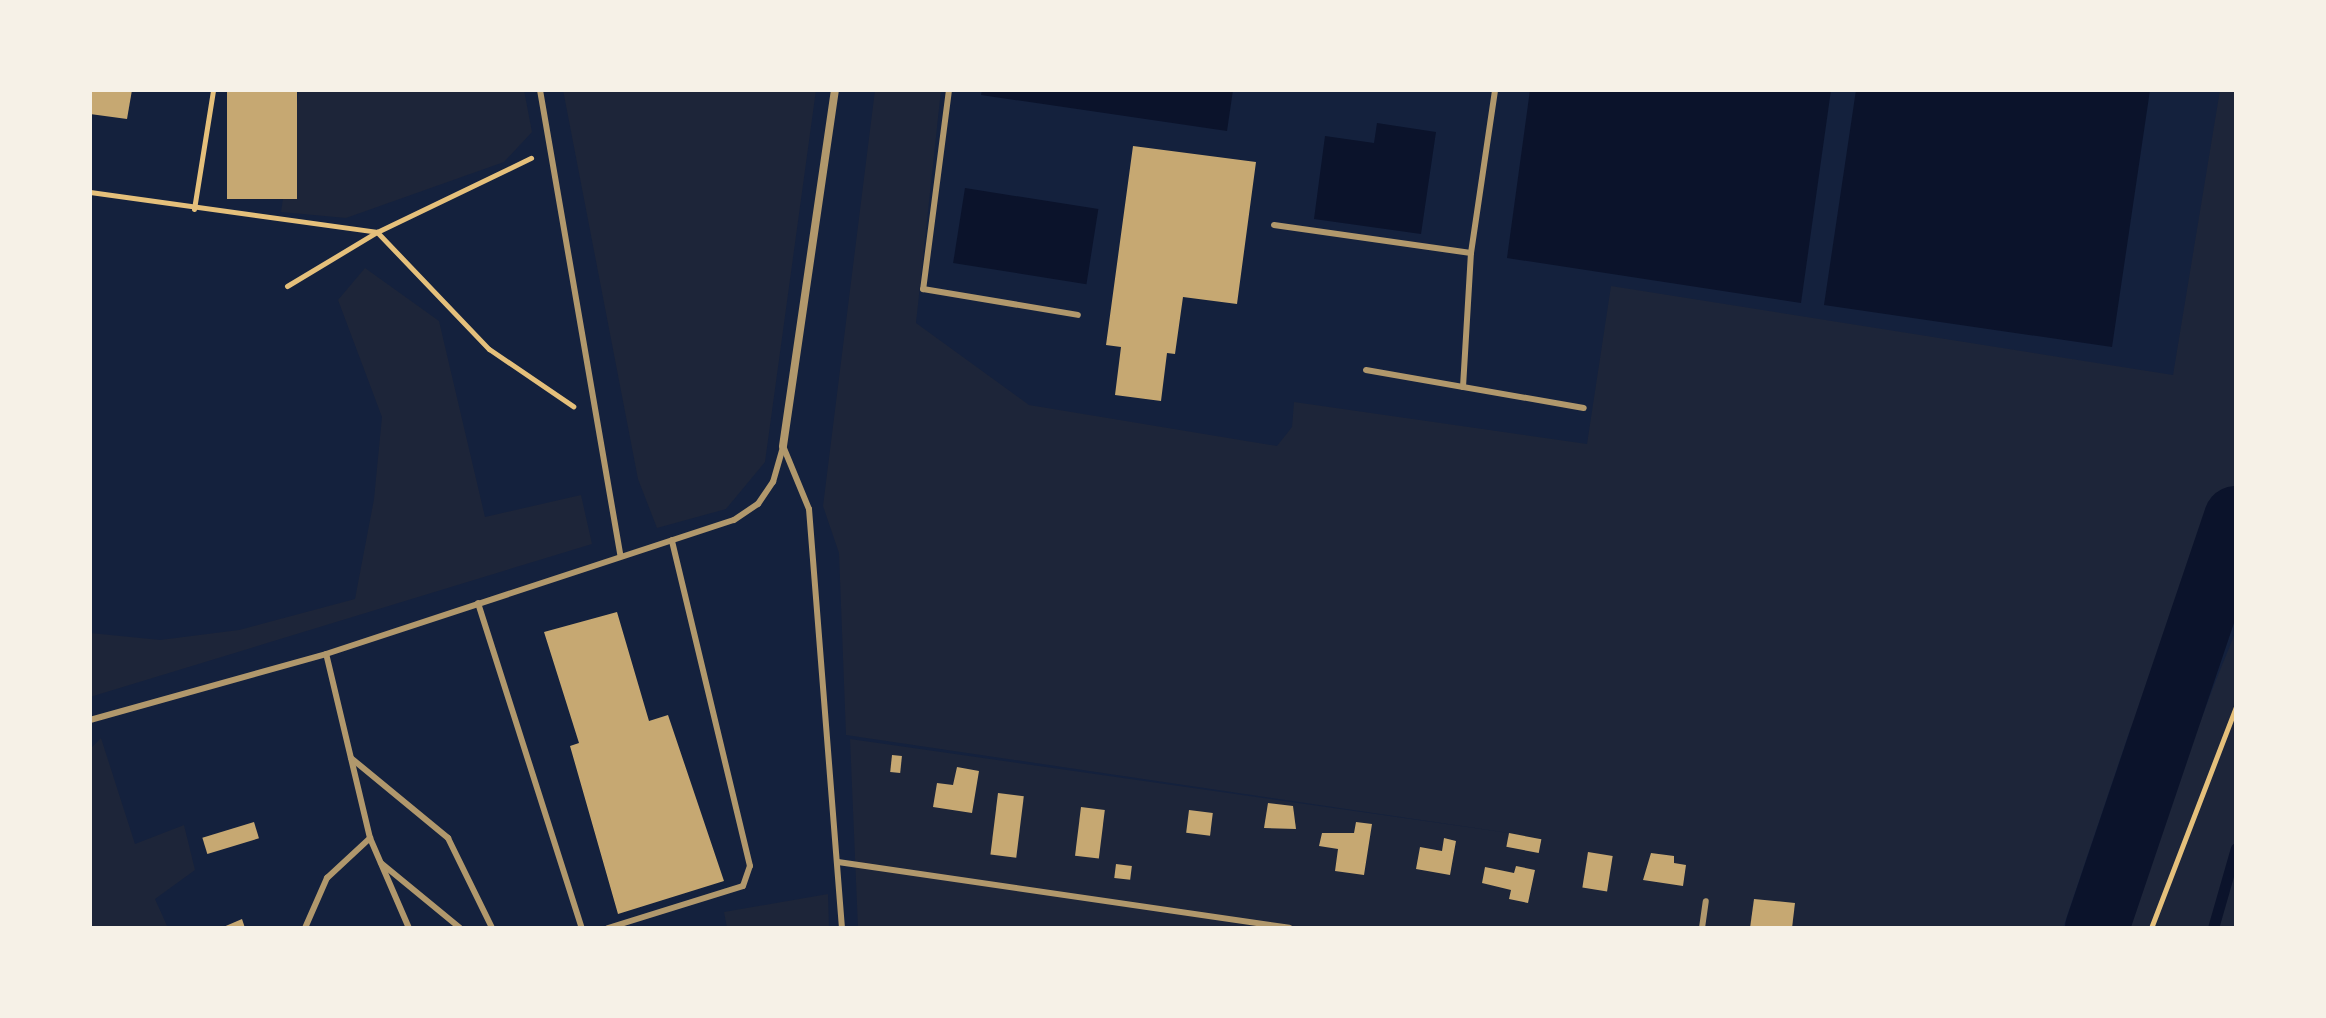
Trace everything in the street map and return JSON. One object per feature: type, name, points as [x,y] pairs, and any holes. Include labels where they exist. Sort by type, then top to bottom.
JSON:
[{"type":"street","points":[[783,446],[835,90]]},
{"type":"lane","points":[[540,90],[620,555]]},
{"type":"lane","points":[[949,90],[923,289],[1078,315]]},
{"type":"lane","points":[[1463,387],[1471,253],[1495,90]]},
{"type":"lane","points":[[1274,225],[1471,253]]},
{"type":"lane","points":[[1366,370],[1584,408]]},
{"type":"lane","points":[[90,720],[326,654],[734,520],[758,504],[773,482],[783,446]]},
{"type":"lane","points":[[783,446],[809,509],[842,928]]},
{"type":"lane","points":[[608,928],[743,886],[750,866],[672,540]]},
{"type":"lane","points":[[478,603],[582,928]]},
{"type":"lane","points":[[326,654],[370,838],[409,928]]},
{"type":"lane","points":[[351,758],[448,838],[492,928]]},
{"type":"lane","points":[[305,928],[327,878],[370,838]]},
{"type":"lane","points":[[838,862],[1289,928]]},
{"type":"lane","points":[[381,863],[460,928]]},
{"type":"lane","points":[[1702,928],[1706,901]]},
{"type":"path","points":[[194,209],[213,90]]},
{"type":"path","points":[[287,286],[377,232],[550,149]]},
{"type":"path","points":[[90,192],[194,209],[377,232],[489,349],[597,422]]},
{"type":"path","points":[[2151,928],[2236,706]]},
{"type":"shaded area","points":[[299,90],[524,90],[532,132],[504,162],[346,218],[281,212]]},
{"type":"shaded area","points":[[563,90],[816,90],[765,462],[726,509],[657,528],[638,479]]},
{"type":"shaded area","points":[[875,90],[941,90],[916,323],[1029,405],[1277,446],[1292,427],[1294,402],[1587,444],[1611,286],[2173,375],[2220,90],[2236,90],[2236,542],[2130,730],[2063,928],[858,928],[850,739],[1523,835],[846,735],[839,553],[823,506]]},
{"type":"shaded area","points":[[982,90],[1233,90],[1227,131],[981,95]]},
{"type":"shaded area","points":[[1530,90],[1831,90],[1801,303],[1507,258]]},
{"type":"shaded area","points":[[1856,90],[2150,90],[2112,347],[1824,305]]},
{"type":"shaded area","points":[[1377,123],[1436,132],[1421,234],[1314,219],[1325,136],[1374,143]]},
{"type":"shaded area","points":[[965,188],[1098,209],[1086,284],[953,263]]},
{"type":"shaded area","points":[[365,268],[439,321],[485,517],[581,495],[592,544],[90,697],[90,633],[160,640],[239,630],[355,599],[374,499],[382,417],[338,300]]},
{"type":"shaded area","points":[[2236,631],[2236,928],[2122,928],[2216,680]]},
{"type":"shaded area","points":[[101,738],[135,844],[184,825],[195,870],[155,899],[168,928],[90,926],[90,749]]},
{"type":"shaded area","points":[[828,894],[829,928],[727,928],[724,912]]},
{"type":"building","points":[[90,90],[132,90],[127,119],[90,114]]},
{"type":"building","points":[[227,90],[297,90],[297,199],[227,199]]},
{"type":"building","points":[[1133,146],[1256,162],[1237,304],[1183,297],[1175,354],[1167,353],[1161,401],[1115,395],[1121,347],[1106,345]]},
{"type":"building","points":[[617,612],[649,721],[668,715],[724,881],[618,914],[570,746],[579,743],[544,632]]},
{"type":"building","points":[[892,755],[902,756],[900,773],[890,772]]},
{"type":"building","points":[[957,767],[979,771],[972,813],[933,807],[937,783],[953,785]]},
{"type":"building","points":[[998,793],[1024,796],[1016,858],[990,855]]},
{"type":"building","points":[[1268,803],[1293,806],[1296,829],[1264,828]]},
{"type":"building","points":[[1081,807],[1105,810],[1099,859],[1075,856]]},
{"type":"building","points":[[1189,810],[1213,813],[1210,836],[1186,833]]},
{"type":"building","points":[[254,822],[259,838],[207,854],[202,838]]},
{"type":"building","points":[[1356,822],[1372,824],[1364,875],[1335,871],[1338,849],[1319,846],[1322,833],[1354,833]]},
{"type":"building","points":[[1509,833],[1541,839],[1539,853],[1506,847]]},
{"type":"building","points":[[1444,838],[1456,841],[1450,875],[1416,869],[1420,847],[1442,851]]},
{"type":"building","points":[[1588,852],[1613,856],[1607,891],[1582,888]]},
{"type":"building","points":[[1651,853],[1674,856],[1674,863],[1686,865],[1683,886],[1643,880]]},
{"type":"building","points":[[1116,864],[1132,866],[1130,880],[1114,878]]},
{"type":"building","points":[[1516,866],[1535,870],[1528,903],[1509,899],[1511,890],[1482,883],[1485,867],[1514,873]]},
{"type":"building","points":[[1754,899],[1795,903],[1792,928],[1750,928]]},
{"type":"building","points":[[242,919],[245,928],[221,928]]},
{"type":"waterway","points":[[2097,928],[2236,518]]},
{"type":"waterway","points":[[2213,928],[2236,848]]}]
